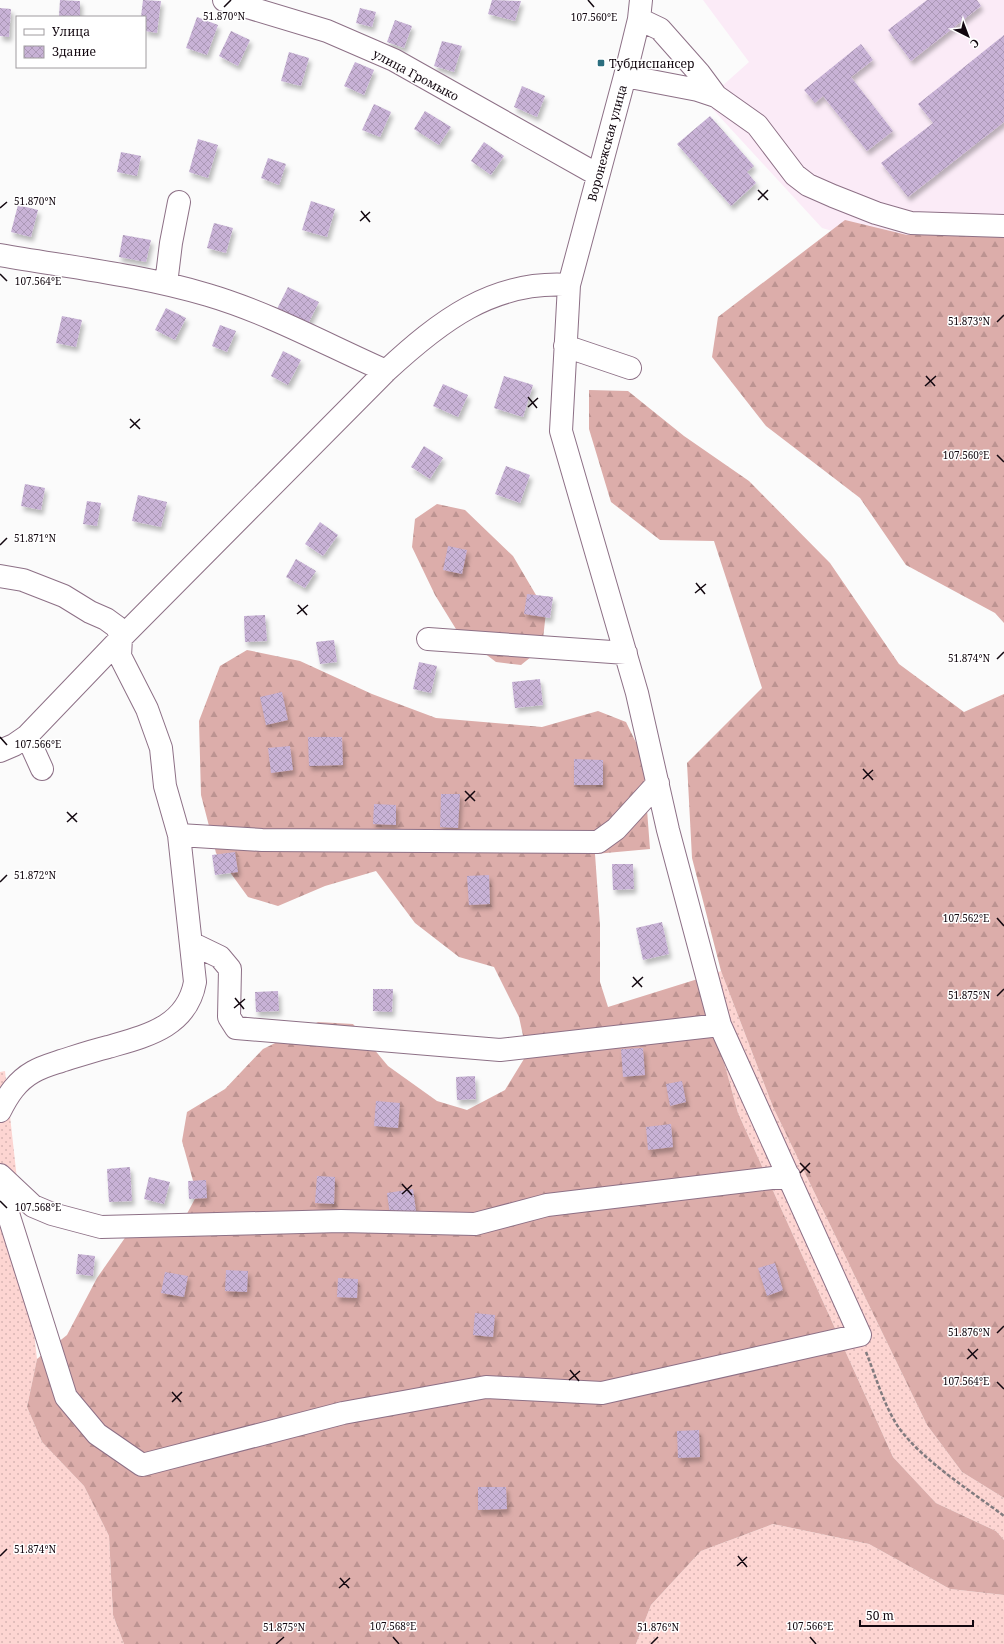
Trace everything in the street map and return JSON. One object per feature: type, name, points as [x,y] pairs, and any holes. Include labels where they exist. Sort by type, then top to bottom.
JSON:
[{"type":"street","name":"улица Громыко","points":[[224,0],[327,31],[394,60],[598,175]]},
{"type":"street","name":"Воронежская улица","points":[[640,10],[625,76],[568,285],[561,431],[637,693],[658,784],[720,1025],[860,1335]]},
{"type":"street","points":[[640,10],[660,29],[699,73],[716,96]]},
{"type":"street","points":[[625,76],[698,90],[716,96],[756,125],[795,175],[808,185],[833,196],[876,213],[911,223],[1004,226]]},
{"type":"street","points":[[166,284],[171,243],[179,202]]},
{"type":"street","points":[[0,255],[166,284],[209,295],[267,317],[386,371]]},
{"type":"street","points":[[0,751],[6,750],[27,736],[121,638],[386,371],[421,340],[460,312],[498,294],[527,286],[545,284],[568,285]]},
{"type":"street","points":[[565,346],[630,368]]},
{"type":"street","points":[[0,576],[23,580],[64,596],[90,612],[106,619],[116,627],[121,638],[120,656],[147,709],[161,748],[165,786],[179,835],[196,982],[193,994],[183,1012],[164,1028],[137,1039],[33,1071],[13,1088],[0,1111]]},
{"type":"street","points":[[428,640],[626,653]]},
{"type":"street","points":[[27,736],[42,770]]},
{"type":"street","points":[[179,835],[262,840],[598,842],[616,829],[658,784]]},
{"type":"street","points":[[191,943],[220,957],[230,969],[229,1017],[236,1028],[500,1050],[720,1025]]},
{"type":"street","points":[[0,1175],[33,1206],[52,1214],[101,1227],[341,1221],[475,1224],[547,1205],[789,1176]]},
{"type":"street","points":[[0,1188],[66,1397],[97,1434],[142,1465],[350,1412],[486,1387],[602,1393],[860,1335]]},
{"type":"path","points":[[860,1335],[883,1395],[898,1426],[912,1444],[957,1481],[1004,1516]]},
{"type":"shaded area","points":[[703,0],[1004,0],[1004,281],[822,228],[707,103],[721,87],[749,62]]},
{"type":"shaded area","points":[[721,971],[773,1107],[927,1425],[962,1472],[1004,1498],[1004,1540],[996,1531],[936,1503],[893,1457],[738,1113],[701,978]]},
{"type":"shaded area","points":[[5,1071],[37,1359],[27,1407],[42,1442],[84,1486],[109,1536],[113,1615],[124,1644],[0,1644],[0,1072]]},
{"type":"shaded area","points":[[773,1524],[869,1544],[950,1589],[1004,1595],[1004,1644],[636,1644],[651,1605],[701,1551]]},
{"type":"green space","points":[[845,220],[907,235],[1004,231],[1004,623],[995,613],[906,565],[860,498],[766,426],[712,357],[718,317]]},
{"type":"green space","points":[[589,390],[628,391],[684,436],[749,481],[830,563],[899,664],[964,712],[1004,694],[1004,1498],[962,1472],[927,1425],[773,1107],[721,971],[692,858],[687,763],[762,688],[714,541],[660,540],[611,502],[589,429]]},
{"type":"green space","points":[[437,504],[465,510],[513,556],[546,612],[542,648],[521,665],[496,662],[459,634],[435,595],[412,547],[415,519]]},
{"type":"green space","points":[[247,650],[300,661],[372,694],[436,718],[542,727],[598,711],[626,722],[643,757],[650,849],[595,854],[600,925],[600,982],[608,1007],[701,978],[738,1113],[893,1457],[936,1503],[996,1531],[1004,1540],[1004,1595],[950,1589],[869,1544],[773,1524],[701,1551],[651,1605],[636,1644],[124,1644],[113,1615],[109,1536],[84,1486],[42,1442],[27,1407],[37,1359],[67,1335],[97,1278],[129,1232],[182,1223],[197,1195],[182,1141],[187,1112],[225,1089],[263,1049],[318,1022],[353,1024],[388,1066],[437,1101],[467,1110],[505,1090],[527,1054],[519,1017],[494,967],[459,957],[415,923],[376,871],[325,886],[278,906],[248,897],[216,853],[201,795],[199,721],[220,666]]},
{"type":"building","points":[[60,0],[80,1],[80,16],[59,16]]},
{"type":"building","points":[[143,0],[161,1],[157,33],[146,31],[146,16],[141,16]]},
{"type":"building","points":[[492,0],[521,1],[515,21],[488,14]]},
{"type":"building","points":[[927,0],[977,0],[981,6],[911,61],[888,30]]},
{"type":"building","points":[[0,8],[11,9],[9,37],[0,36]]},
{"type":"building","points":[[360,8],[376,12],[372,27],[356,23]]},
{"type":"building","points":[[197,17],[218,25],[207,55],[186,48]]},
{"type":"building","points":[[395,20],[412,26],[404,48],[387,42]]},
{"type":"building","points":[[231,31],[250,40],[238,66],[219,56]]},
{"type":"building","points":[[1004,35],[1004,122],[908,197],[881,163],[933,123],[918,104]]},
{"type":"building","points":[[442,41],[462,46],[454,72],[434,66]]},
{"type":"building","points":[[861,44],[873,60],[851,77],[893,131],[867,151],[823,96],[815,103],[804,90]]},
{"type":"building","points":[[289,52],[309,58],[301,86],[281,81]]},
{"type":"building","points":[[355,62],[374,70],[364,95],[344,86]]},
{"type":"building","points":[[522,86],[545,96],[537,117],[514,107]]},
{"type":"building","points":[[374,104],[391,112],[380,137],[362,130]]},
{"type":"building","points":[[425,111],[451,127],[439,145],[414,129]]},
{"type":"building","points":[[710,116],[754,166],[747,172],[756,183],[731,206],[677,144]]},
{"type":"building","points":[[198,139],[218,145],[208,178],[189,172]]},
{"type":"building","points":[[484,142],[504,156],[491,175],[471,161]]},
{"type":"building","points":[[121,152],[141,156],[137,176],[117,172]]},
{"type":"building","points":[[268,158],[286,164],[279,185],[261,178]]},
{"type":"building","points":[[311,201],[335,209],[327,237],[302,230]]},
{"type":"building","points":[[18,205],[38,210],[31,237],[11,232]]},
{"type":"building","points":[[214,223],[233,228],[226,253],[207,248]]},
{"type":"building","points":[[123,235],[151,240],[146,262],[119,257]]},
{"type":"building","points":[[288,287],[319,302],[308,324],[277,309]]},
{"type":"building","points":[[166,308],[186,318],[175,340],[155,330]]},
{"type":"building","points":[[62,316],[82,320],[76,347],[56,343]]},
{"type":"building","points":[[220,325],[236,331],[227,352],[212,346]]},
{"type":"building","points":[[283,351],[301,360],[288,385],[271,376]]},
{"type":"building","points":[[504,376],[533,385],[523,417],[494,408]]},
{"type":"building","points":[[443,384],[468,395],[458,417],[433,406]]},
{"type":"building","points":[[424,446],[443,458],[430,479],[411,467]]},
{"type":"building","points":[[506,466],[530,475],[520,503],[495,494]]},
{"type":"building","points":[[25,484],[45,488],[41,510],[21,506]]},
{"type":"building","points":[[138,495],[167,502],[161,527],[132,521]]},
{"type":"building","points":[[87,501],[101,503],[97,526],[83,524]]},
{"type":"building","points":[[320,522],[338,535],[323,556],[305,544]]},
{"type":"building","points":[[448,546],[467,550],[462,574],[443,570]]},
{"type":"building","points":[[296,559],[316,571],[305,588],[286,577]]},
{"type":"building","points":[[527,594],[553,597],[550,618],[524,614]]},
{"type":"building","points":[[265,615],[267,641],[245,642],[244,616]]},
{"type":"building","points":[[334,640],[337,662],[320,664],[316,642]]},
{"type":"building","points":[[419,662],[437,666],[431,693],[413,689]]},
{"type":"building","points":[[540,679],[543,705],[515,708],[512,682]]},
{"type":"building","points":[[282,692],[288,720],[266,725],[260,697]]},
{"type":"building","points":[[308,737],[342,737],[343,765],[309,766]]},
{"type":"building","points":[[290,746],[293,770],[271,773],[268,748]]},
{"type":"building","points":[[574,759],[603,760],[603,785],[574,785]]},
{"type":"building","points":[[441,794],[460,794],[458,828],[440,827]]},
{"type":"building","points":[[374,804],[396,805],[396,825],[373,824]]},
{"type":"building","points":[[235,852],[238,872],[215,875],[212,855]]},
{"type":"building","points":[[612,864],[633,864],[634,889],[613,890]]},
{"type":"building","points":[[489,875],[490,904],[469,905],[467,876]]},
{"type":"building","points":[[662,922],[669,954],[643,960],[636,928]]},
{"type":"building","points":[[373,989],[393,989],[392,1012],[373,1011]]},
{"type":"building","points":[[278,991],[279,1011],[256,1012],[255,992]]},
{"type":"building","points":[[643,1048],[645,1075],[623,1077],[621,1049]]},
{"type":"building","points":[[475,1076],[476,1099],[457,1100],[456,1077]]},
{"type":"building","points":[[682,1081],[686,1102],[670,1106],[666,1084]]},
{"type":"building","points":[[376,1101],[400,1103],[398,1128],[374,1126]]},
{"type":"building","points":[[671,1124],[673,1147],[648,1150],[646,1127]]},
{"type":"building","points":[[130,1167],[132,1201],[109,1202],[107,1169]]},
{"type":"building","points":[[317,1176],[335,1177],[334,1204],[315,1203]]},
{"type":"building","points":[[149,1177],[170,1182],[164,1204],[144,1199]]},
{"type":"building","points":[[206,1180],[207,1198],[189,1199],[188,1181]]},
{"type":"building","points":[[413,1189],[416,1211],[390,1215],[387,1193]]},
{"type":"building","points":[[78,1254],[95,1256],[93,1276],[76,1274]]},
{"type":"building","points":[[775,1263],[783,1290],[767,1296],[758,1268]]},
{"type":"building","points":[[226,1270],[248,1271],[247,1292],[225,1291]]},
{"type":"building","points":[[165,1272],[188,1276],[184,1297],[161,1293]]},
{"type":"building","points":[[338,1278],[358,1279],[357,1298],[337,1297]]},
{"type":"building","points":[[475,1313],[495,1315],[493,1337],[473,1335]]},
{"type":"building","points":[[699,1430],[700,1457],[678,1458],[677,1431]]},
{"type":"building","points":[[478,1487],[506,1487],[507,1509],[478,1510]]},
{"type":"place","name":"Тубдиспансер","points":[[601,63]]}]
